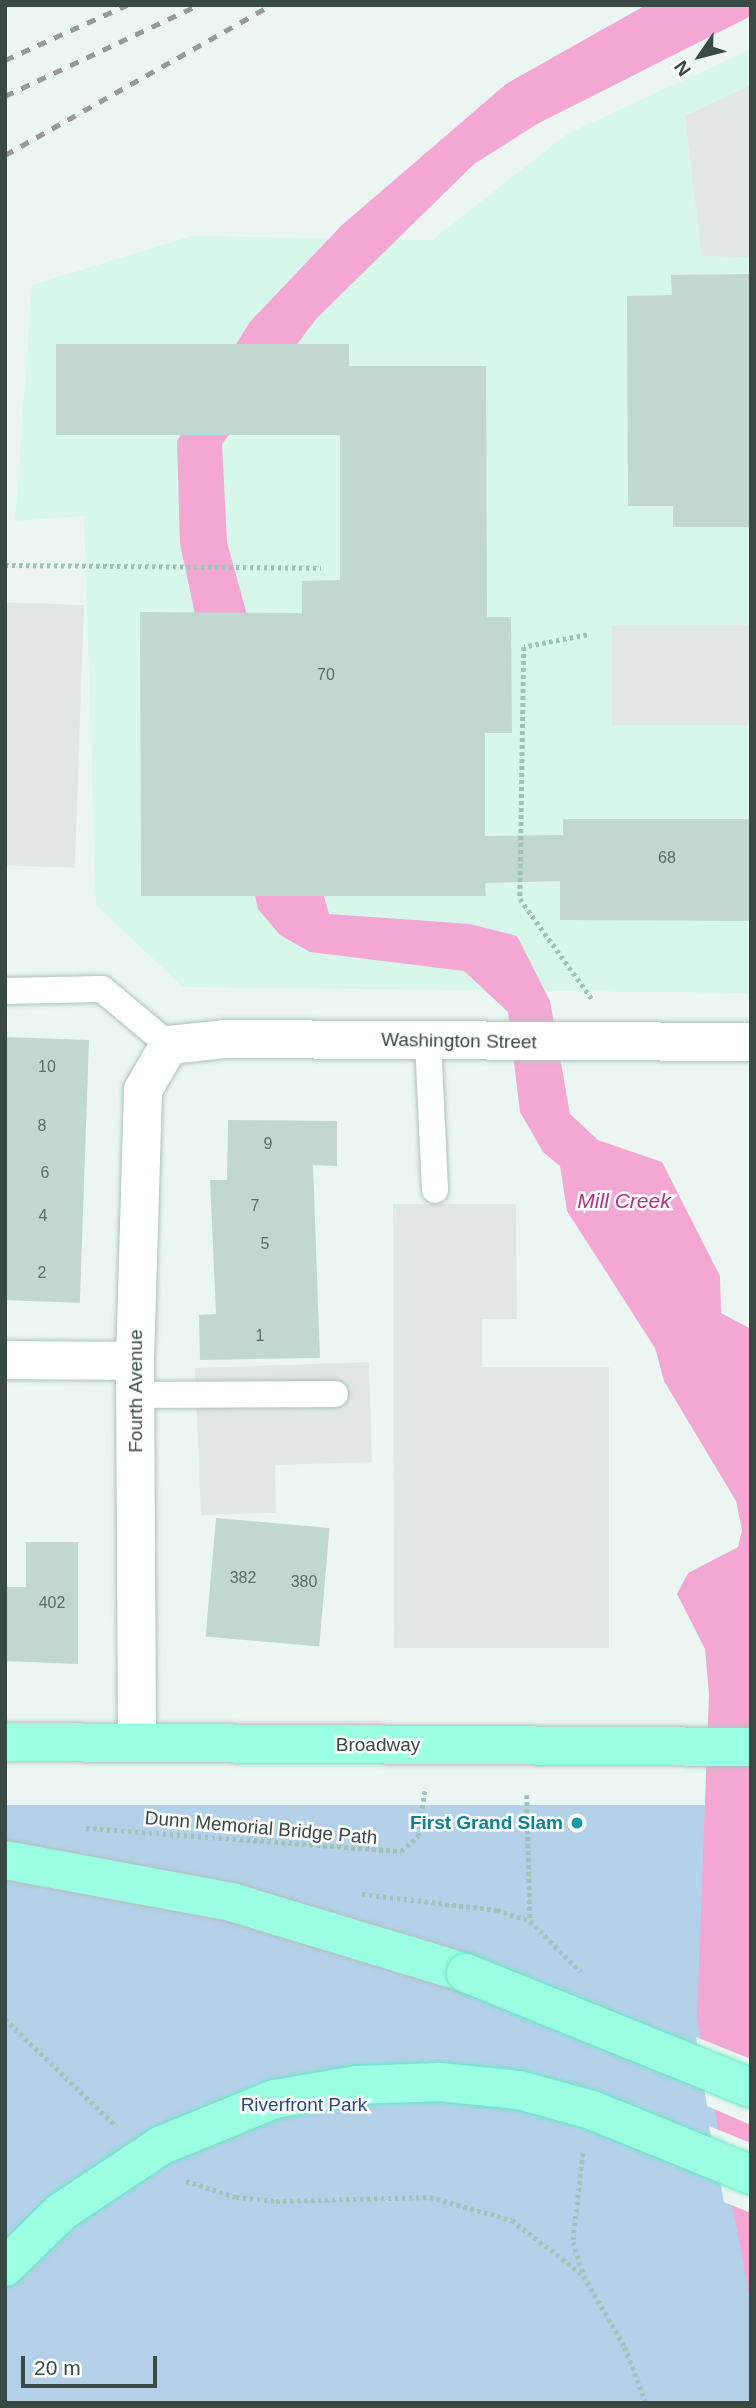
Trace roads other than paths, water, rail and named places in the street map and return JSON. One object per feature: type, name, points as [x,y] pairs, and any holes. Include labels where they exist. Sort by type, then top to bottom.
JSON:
[{"type":"main road","name":"Broadway","points":[[5,1742],[751,1747]]},
{"type":"main road","points":[[5,1860],[218,1899],[392,1946],[751,2088]]},
{"type":"main road","points":[[5,2267],[61,2212],[162,2145],[262,2103],[357,2085],[440,2081],[531,2093],[593,2110],[751,2175]]},
{"type":"street","name":"Washington Street","points":[[169,1045],[225,1039],[751,1042]]},
{"type":"street","name":"Fourth Avenue","points":[[137,1743],[135,1378],[144,1090],[169,1045]]},
{"type":"street","points":[[5,1360],[135,1378]]},
{"type":"lane","points":[[5,991],[102,989],[169,1045]]},
{"type":"lane","points":[[428,1041],[435,1190]]},
{"type":"lane","points":[[135,1378],[335,1394]]},
{"type":"water","name":"Mill Creek","points":[[646,5],[751,5],[751,16],[539,123],[474,164],[316,319],[222,444],[227,542],[329,914],[470,924],[517,936],[550,1001],[570,1114],[598,1140],[662,1162],[720,1276],[721,1313],[751,1329],[751,2305],[697,2018],[709,1694],[705,1649],[677,1594],[688,1573],[738,1547],[742,1530],[736,1501],[664,1381],[655,1348],[567,1211],[560,1166],[543,1152],[520,1112],[508,1012],[464,971],[310,952],[280,935],[258,909],[180,544],[177,441],[249,323],[342,225],[506,84]]},
{"type":"railway","points":[[5,60],[127,5]]},
{"type":"railway","points":[[5,96],[198,5]]},
{"type":"railway","points":[[5,155],[271,5]]},
{"type":"place","name":"First Grand Slam","points":[[577,1823]]},
{"type":"park label","name":"Riverfront Park","points":[[304,2105]]}]
